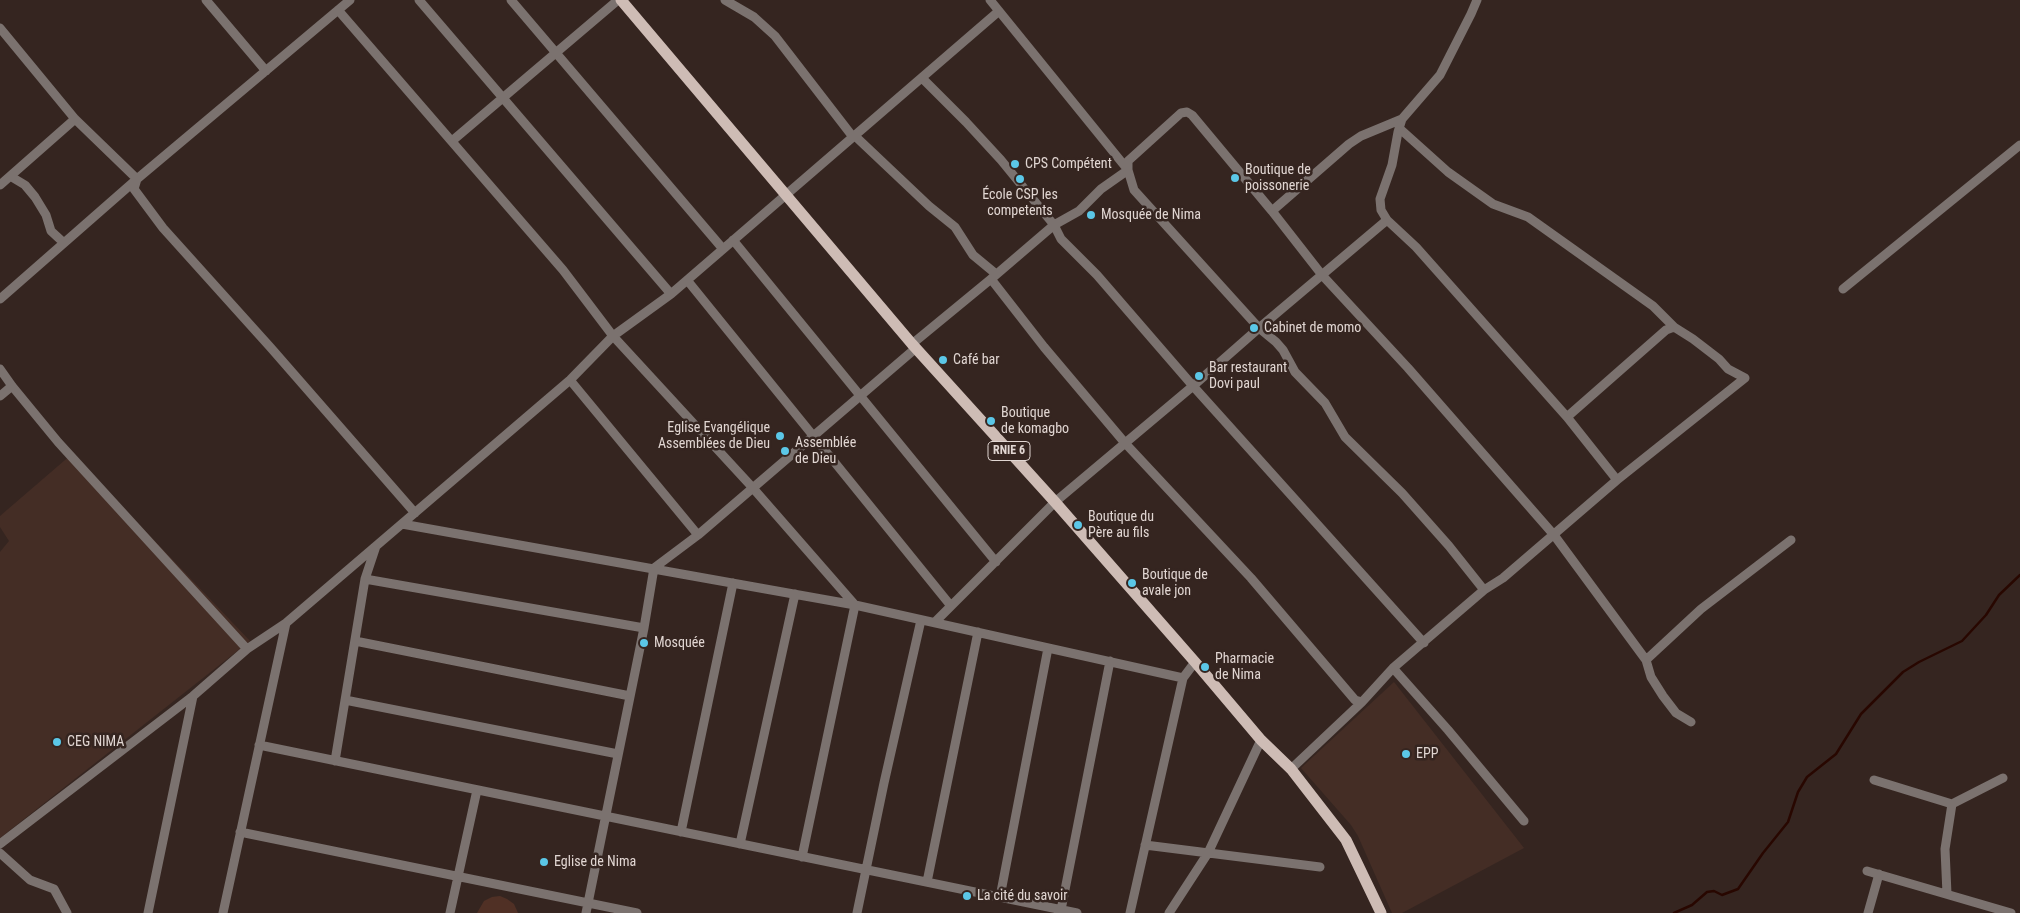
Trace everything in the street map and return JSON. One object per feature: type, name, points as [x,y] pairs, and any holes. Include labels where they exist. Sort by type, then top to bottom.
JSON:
[{"type":"main road","name":"RNIE 6","points":[[620,0],[914,346],[1055,502],[1261,740],[1291,768],[1346,840],[1381,913]]},
{"type":"street","points":[[206,0],[266,71]]},
{"type":"street","points":[[0,299],[350,0]]},
{"type":"street","points":[[419,0],[671,294]]},
{"type":"street","points":[[511,0],[723,249]]},
{"type":"street","points":[[452,141],[620,0]]},
{"type":"street","points":[[725,0],[754,17],[775,36],[854,136],[929,206],[955,227],[1044,347],[1125,443],[1251,578],[1355,700],[1362,702]]},
{"type":"street","points":[[990,0],[1128,170]]},
{"type":"street","points":[[1477,0],[1440,75],[1402,119],[1392,165],[1380,199],[1381,210],[1387,220],[1416,247],[1567,417],[1617,480]]},
{"type":"street","points":[[338,10],[563,270],[613,336],[752,487],[855,605]]},
{"type":"street","points":[[0,844],[193,696],[247,650],[286,623],[570,380],[613,336],[671,294],[999,11]]},
{"type":"street","points":[[0,28],[75,119],[137,180]]},
{"type":"street","points":[[922,78],[1001,160],[1054,225],[1061,239],[1097,275],[1193,386],[1424,642]]},
{"type":"street","points":[[1484,590],[1449,546],[1402,493],[1344,437],[1325,402],[1295,372],[1283,350],[1259,328],[1134,190],[1128,170],[1128,161],[1181,113],[1187,112],[1192,115],[1272,211],[1322,275],[1408,368],[1554,535],[1646,660],[1651,678],[1663,696],[1676,713],[1691,722]]},
{"type":"street","points":[[0,185],[75,119]]},
{"type":"street","points":[[1272,211],[1349,144],[1361,136],[1402,119]]},
{"type":"street","points":[[1291,768],[1362,702],[1393,668],[1484,590],[1503,578],[1617,480],[1745,378],[1728,369],[1719,359],[1674,327],[1653,306],[1528,217],[1493,204],[1448,172],[1399,128]]},
{"type":"street","points":[[1844,290],[2020,145]]},
{"type":"street","points":[[586,913],[644,628],[654,568],[698,535],[861,396],[914,346],[1043,234],[1054,225],[1079,211],[1101,188],[1128,170]]},
{"type":"street","points":[[10,176],[25,185],[35,197],[46,215],[51,230],[64,243]]},
{"type":"street","points":[[137,180],[134,189],[154,218],[415,513]]},
{"type":"street","points":[[935,622],[1055,502],[1387,220]]},
{"type":"street","points":[[1043,234],[1061,239]]},
{"type":"street","points":[[733,240],[996,562]]},
{"type":"street","points":[[687,280],[951,606]]},
{"type":"street","points":[[1567,417],[1666,330],[1674,327]]},
{"type":"street","points":[[0,369],[58,442],[247,650]]},
{"type":"street","points":[[570,380],[698,535]]},
{"type":"street","points":[[0,396],[12,386]]},
{"type":"street","points":[[402,524],[855,605],[1183,678]]},
{"type":"street","points":[[1646,660],[1701,609],[1791,540]]},
{"type":"street","points":[[335,761],[365,579],[376,546]]},
{"type":"street","points":[[365,579],[644,628]]},
{"type":"street","points":[[681,832],[732,583]]},
{"type":"street","points":[[740,844],[795,594]]},
{"type":"street","points":[[802,857],[855,605]]},
{"type":"street","points":[[857,913],[921,620]]},
{"type":"street","points":[[224,913],[286,623]]},
{"type":"street","points":[[926,882],[978,632]]},
{"type":"street","points":[[355,641],[630,696]]},
{"type":"street","points":[[1000,897],[1048,648]]},
{"type":"street","points":[[1061,910],[1110,661]]},
{"type":"street","points":[[1130,913],[1183,678],[1195,662]]},
{"type":"street","points":[[1393,668],[1524,820]]},
{"type":"street","points":[[148,913],[193,696]]},
{"type":"street","points":[[345,700],[618,754]]},
{"type":"street","points":[[1168,913],[1208,853],[1261,740]]},
{"type":"street","points":[[259,745],[1077,913]]},
{"type":"street","points":[[1874,780],[1952,804],[2003,778]]},
{"type":"street","points":[[450,913],[477,790]]},
{"type":"street","points":[[1947,894],[1944,849],[1952,804]]},
{"type":"street","points":[[240,832],[637,913]]},
{"type":"street","points":[[1145,845],[1320,867]]},
{"type":"street","points":[[0,852],[30,880],[54,889],[67,913]]},
{"type":"street","points":[[1867,871],[2011,913]]},
{"type":"street","points":[[1868,913],[1879,874]]},
{"type":"shaded area","points":[[72,454],[250,641],[0,838],[0,552],[9,541],[0,527],[0,516]]},
{"type":"shaded area","points":[[1394,682],[1524,848],[1402,913],[1392,913],[1358,836],[1351,825],[1301,768]]},
{"type":"shaded area","points":[[500,896],[514,904],[518,913],[477,913],[484,901]]},
{"type":"waterway","points":[[1674,913],[1692,905],[1707,892],[1714,891],[1722,895],[1738,889],[1788,822],[1798,792],[1807,777],[1836,754],[1861,714],[1903,672],[1962,641],[1986,615],[1999,595],[2020,575]]},
{"type":"place","name":"CPS Compétent","points":[[1015,164]]},
{"type":"place","name":"Boutique de poissonerie","points":[[1235,178]]},
{"type":"place","name":"École CSP les competents","points":[[1020,179]]},
{"type":"place","name":"Mosquée de Nima","points":[[1091,215]]},
{"type":"place","name":"Cabinet de momo","points":[[1254,328]]},
{"type":"place","name":"Café bar","points":[[943,360]]},
{"type":"place","name":"Bar restaurant Dovi paul","points":[[1199,376]]},
{"type":"place","name":"Boutique de komagbo","points":[[991,421]]},
{"type":"place","name":"Eglise Evangélique Assemblées de Dieu","points":[[780,436]]},
{"type":"place","name":"Assemblée de Dieu","points":[[785,451]]},
{"type":"place","name":"Boutique du Père au fils","points":[[1078,525]]},
{"type":"place","name":"Boutique de avale jon","points":[[1132,583]]},
{"type":"place","name":"Mosquée","points":[[644,643]]},
{"type":"place","name":"Pharmacie de Nima","points":[[1205,667]]},
{"type":"place","name":"CEG NIMA","points":[[57,742]]},
{"type":"place","name":"EPP","points":[[1406,754]]},
{"type":"place","name":"Eglise de Nima","points":[[544,862]]},
{"type":"place","name":"La cité du savoir","points":[[967,896]]}]
